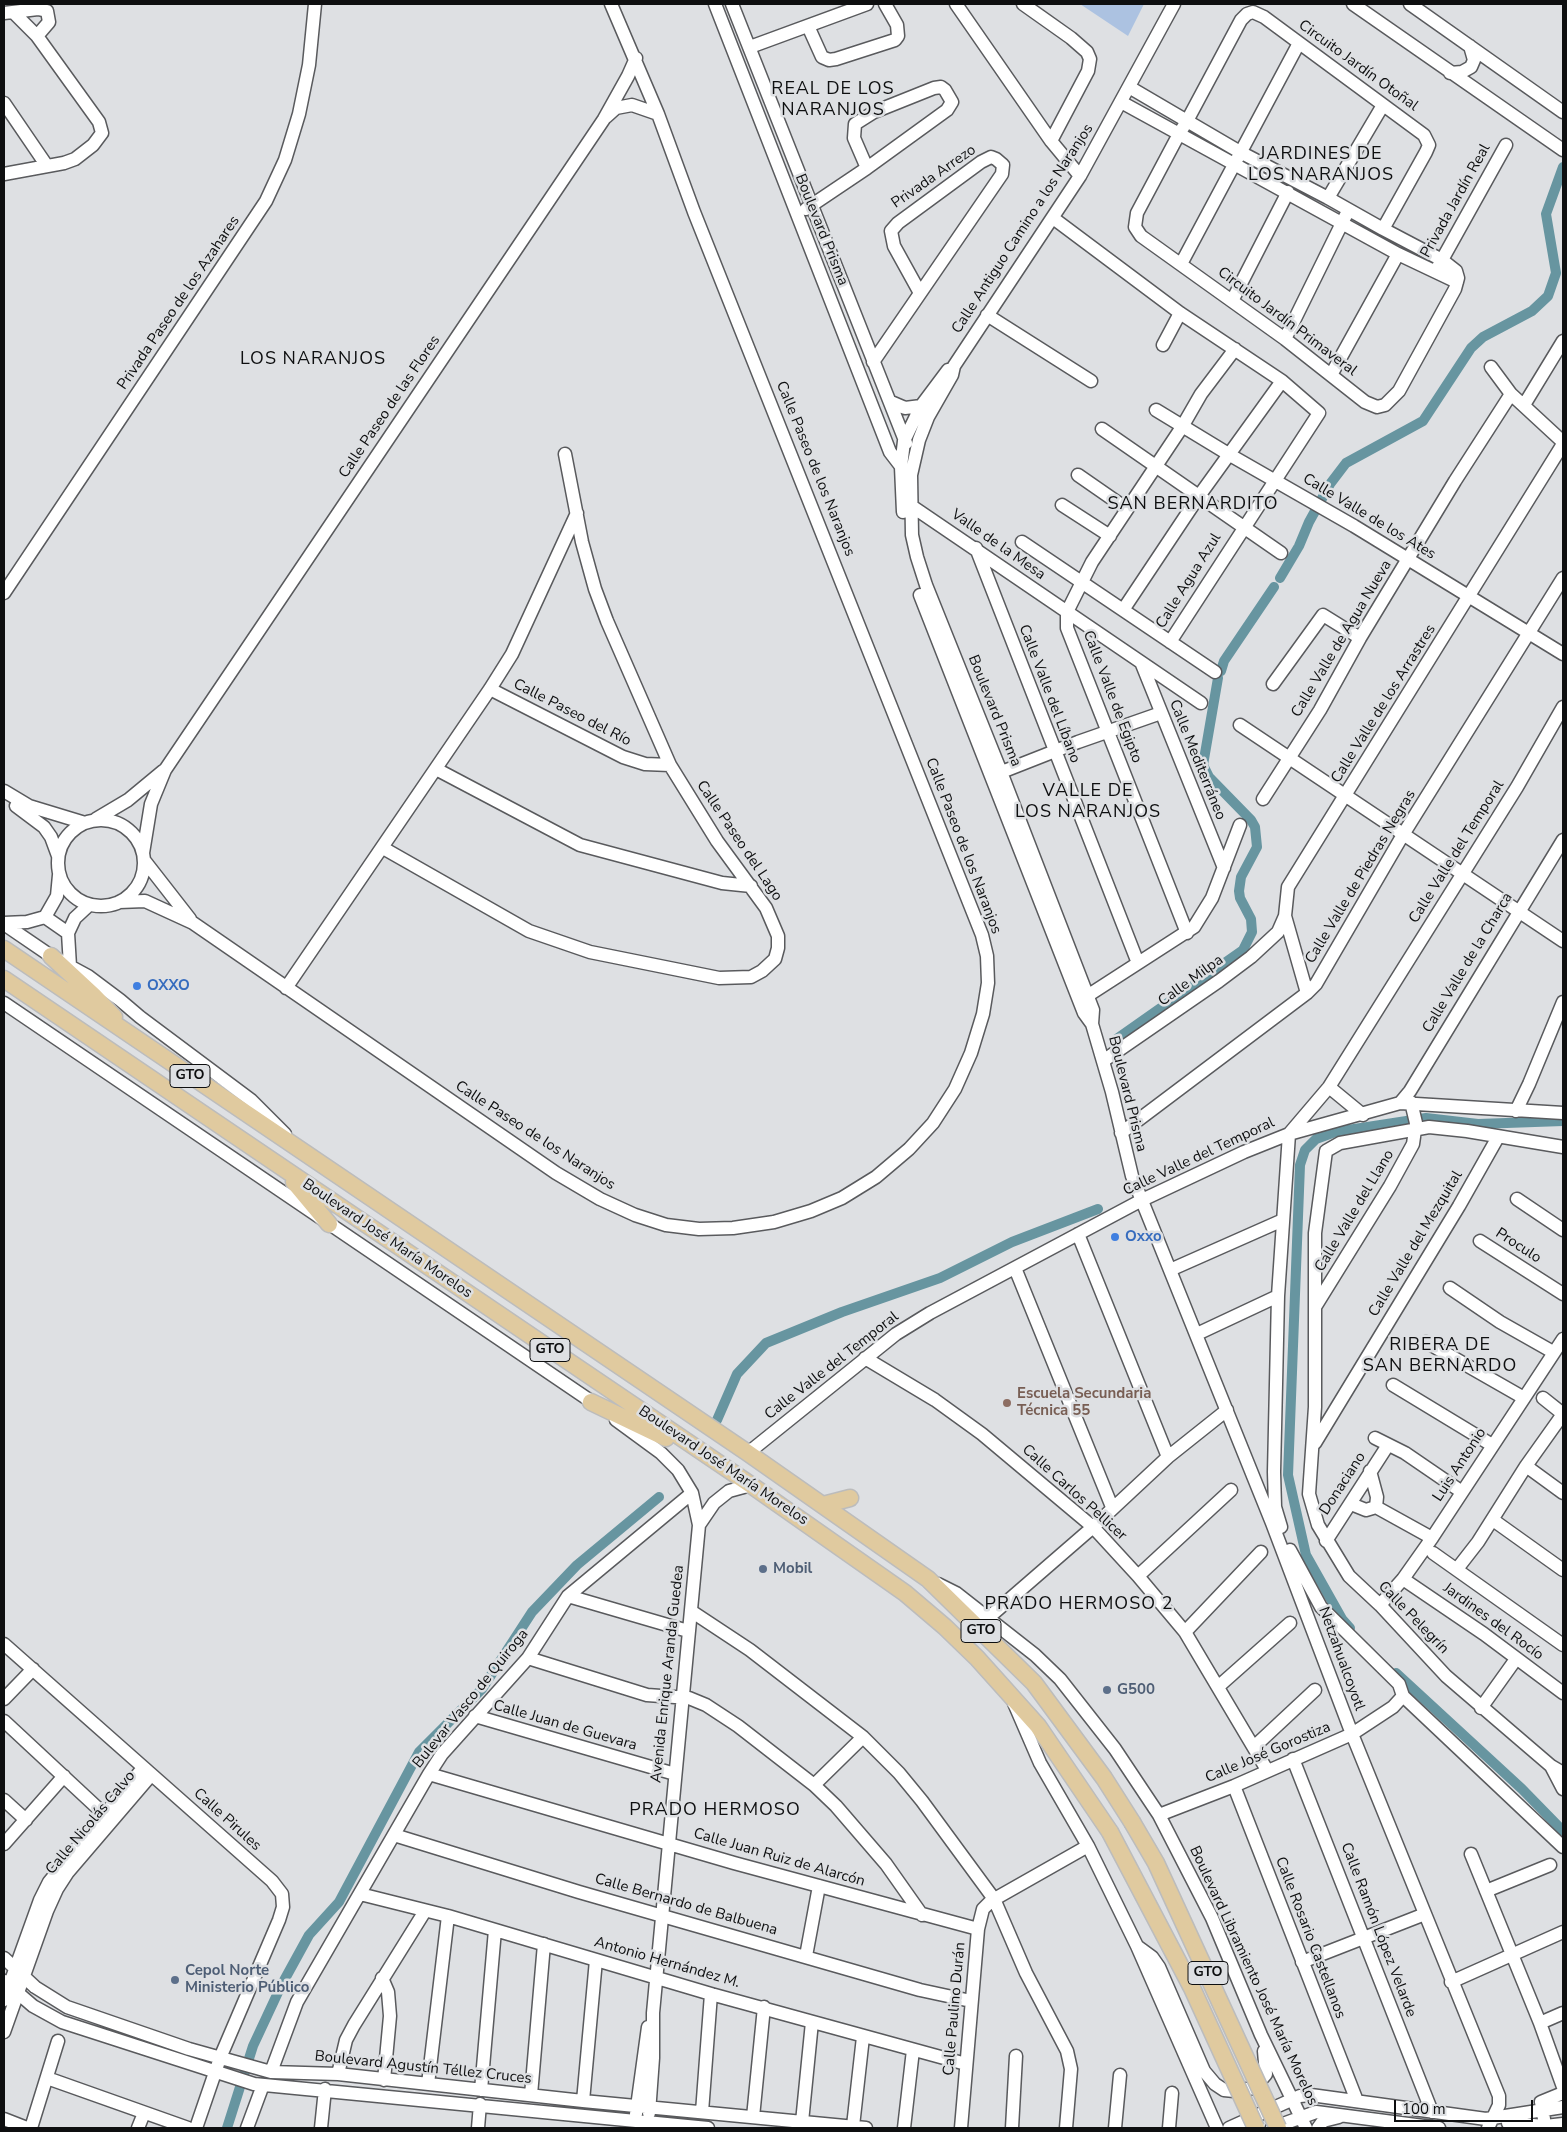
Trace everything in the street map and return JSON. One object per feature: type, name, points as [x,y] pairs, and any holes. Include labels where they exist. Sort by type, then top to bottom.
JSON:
[{"type":"main road","name":"Boulevard José María Morelos","points":[[4,949],[748,1453],[928,1580]]},
{"type":"main road","points":[[51,956],[93,995],[132,1037]]},
{"type":"main road","name":"Boulevard José María Morelos","points":[[4,979],[751,1485],[924,1608],[977,1658],[1044,1733],[1110,1832],[1192,1988],[1256,2128]]},
{"type":"main road","points":[[281,1167],[329,1224]]},
{"type":"main road","points":[[592,1402],[720,1464]]},
{"type":"main road","points":[[823,1505],[850,1498]]},
{"type":"main road","name":"GTO","points":[[928,1580],[1034,1683],[1104,1778],[1156,1863],[1278,2128]]},
{"type":"street","name":"Privada Paseo de los Azahares","points":[[4,593],[88,464],[266,201],[285,160],[299,114],[309,64],[315,4]]},
{"type":"street","name":"Calle Paseo de los Naranjos","points":[[119,902],[145,901],[193,923],[493,1130],[600,1200],[635,1215],[666,1224],[699,1229],[733,1228],[774,1222],[811,1211],[842,1198],[876,1176],[909,1150],[933,1122],[955,1089],[971,1053],[983,1014],[988,983],[987,956],[982,935],[694,212],[636,58],[611,4]]},
{"type":"street","name":"Boulevard Prisma","points":[[715,4],[890,452],[906,471],[916,557],[996,774],[1084,998],[1093,1010],[1092,1024],[1132,1176],[1142,1200]]},
{"type":"street","name":"Boulevard Prisma","points":[[732,4],[872,362],[891,402],[904,441],[914,456]]},
{"type":"street","points":[[750,47],[867,4]]},
{"type":"street","points":[[808,26],[822,57],[829,60],[836,59],[895,40],[898,36],[897,26],[885,4]]},
{"type":"street","points":[[956,4],[1052,141],[1080,176]]},
{"type":"street","points":[[1023,4],[1071,38],[1087,52],[1090,59],[1088,71],[1052,141]]},
{"type":"street","name":"Calle Antiguo Camino a los Naranjos","points":[[906,471],[914,456],[922,430],[952,375],[954,366],[1080,176],[1174,4]]},
{"type":"street","points":[[1353,4],[1563,150]]},
{"type":"street","points":[[1410,4],[1563,112]]},
{"type":"street","points":[[9,13],[38,9],[47,11],[49,22],[37,36]]},
{"type":"street","name":"Circuito Jardín Otoñal","points":[[1180,134],[1241,20],[1247,14],[1253,12],[1264,17],[1382,106],[1424,135],[1428,145],[1382,229]]},
{"type":"street","points":[[4,174],[64,163],[84,154],[101,137],[102,132],[99,122],[37,36],[9,13]]},
{"type":"street","points":[[1181,264],[1299,43]]},
{"type":"street","points":[[1450,73],[1462,72],[1471,67],[1474,60],[1470,46]]},
{"type":"street","name":"Calle Paseo de las Flores","points":[[144,856],[151,804],[165,770],[604,118],[636,58]]},
{"type":"street","points":[[797,215],[867,168],[947,110],[952,102],[945,90],[941,87],[934,88],[874,112],[854,124],[854,138],[867,168]]},
{"type":"street","points":[[1129,87],[1187,121],[1288,192],[1382,229],[1442,260],[1457,278]]},
{"type":"street","points":[[1121,102],[1180,134],[1238,157],[1328,198],[1345,216],[1398,254],[1435,272],[1457,278]]},
{"type":"street","points":[[4,103],[47,166]]},
{"type":"street","points":[[604,118],[616,108],[632,105],[658,114]]},
{"type":"street","points":[[1328,198],[1382,106]]},
{"type":"street","name":"Circuito Jardín Primaveral","points":[[1180,134],[1137,213],[1135,227],[1141,236],[1285,340],[1365,402],[1377,406],[1385,405],[1399,391],[1457,278]]},
{"type":"street","name":"Privada Jardín Real","points":[[1435,272],[1506,145]]},
{"type":"street","name":"Privada Arrezo","points":[[872,362],[920,293],[1002,174],[1003,165],[996,159],[991,157],[981,162],[898,223],[891,231],[894,246],[920,293]]},
{"type":"street","points":[[1232,301],[1288,192]]},
{"type":"street","points":[[1285,340],[1345,216]]},
{"type":"street","points":[[1052,218],[1180,313],[1282,381],[1230,456],[1199,496],[1123,610]]},
{"type":"street","points":[[1331,375],[1398,254]]},
{"type":"street","points":[[1163,345],[1180,313]]},
{"type":"street","points":[[987,315],[1091,381]]},
{"type":"street","points":[[1524,405],[1563,341]]},
{"type":"street","points":[[1067,612],[1082,581],[1127,509],[1182,427],[1201,394],[1235,349]]},
{"type":"street","name":"Calle Antiguo Camino a los Naranjos","points":[[906,471],[904,441],[921,406],[945,372],[954,366]]},
{"type":"street","points":[[1494,373],[1511,394],[1563,443]]},
{"type":"street","name":"Calle Agua Azul","points":[[1170,642],[1319,413],[1282,381]]},
{"type":"street","name":"Calle Valle de Agua Nueva","points":[[1263,798],[1289,758],[1455,481],[1511,394]]},
{"type":"street","points":[[891,402],[905,408],[921,406]]},
{"type":"street","name":"Calle Valle de los Ates","points":[[1156,410],[1563,654]]},
{"type":"street","points":[[1102,429],[1281,553]]},
{"type":"street","name":"Calle Valle de los Arrastres","points":[[1308,994],[1285,916],[1288,887],[1470,597],[1563,443]]},
{"type":"street","name":"Calle Paseo del Lago","points":[[382,848],[529,930],[590,952],[719,978],[751,977],[762,971],[775,959],[778,948],[778,936],[766,908],[718,841],[670,765],[595,589],[565,454]]},
{"type":"street","name":"Boulevard Prisma","points":[[906,471],[902,502],[909,559],[931,623],[996,774]]},
{"type":"street","points":[[1078,475],[1127,509]]},
{"type":"street","name":"Valle de la Mesa","points":[[910,505],[976,548],[1201,703]]},
{"type":"street","points":[[1062,505],[1110,536]]},
{"type":"street","points":[[286,988],[436,769],[512,654],[577,513]]},
{"type":"street","points":[[1022,542],[1215,672]]},
{"type":"street","name":"Calle Valle del Líbano","points":[[976,548],[1054,752],[1138,963]]},
{"type":"street","name":"Calle Valle de Piedras Negras","points":[[1121,1133],[1308,994],[1316,984],[1404,833],[1563,578]]},
{"type":"street","name":"Calle Valle de Egipto","points":[[1067,612],[1067,628],[1187,933]]},
{"type":"street","points":[[1273,684],[1323,615],[1360,638]]},
{"type":"street","name":"Calle Mediterráneo","points":[[1141,662],[1224,868]]},
{"type":"street","name":"Calle Paseo del Río","points":[[490,689],[623,757],[645,764],[670,765]]},
{"type":"street","name":"Calle Valle del Temporal","points":[[748,1453],[896,1334],[930,1313],[1142,1200],[1210,1166],[1289,1134],[1329,1087],[1517,787],[1563,707]]},
{"type":"street","points":[[996,774],[1161,713]]},
{"type":"street","points":[[1240,726],[1346,794],[1404,833],[1461,875],[1563,941]]},
{"type":"street","points":[[436,769],[580,845],[722,882],[751,886]]},
{"type":"street","name":"Calle Paseo de las Flores","points":[[90,822],[128,800],[165,770]]},
{"type":"street","points":[[4,791],[29,806],[90,822],[110,821],[125,827],[133,834],[144,856],[144,870],[135,889],[119,902],[104,906],[88,905],[75,899],[65,888],[59,875]]},
{"type":"street","points":[[4,798],[44,827],[51,837],[58,856],[57,896],[45,918]]},
{"type":"street","points":[[58,856],[62,843],[70,833],[90,822]]},
{"type":"street","points":[[1084,998],[1187,933],[1206,911],[1240,825]]},
{"type":"street","name":"Calle Valle de la Charca","points":[[1406,1103],[1410,1091],[1563,840]]},
{"type":"street","name":"Calle Paseo de los Naranjos","points":[[144,856],[193,923]]},
{"type":"street","points":[[70,966],[68,933],[75,918],[88,905]]},
{"type":"street","name":"Calle Milpa","points":[[1103,1061],[1219,982],[1251,957],[1278,932],[1285,916]]},
{"type":"street","points":[[4,923],[27,922],[45,918],[68,933]]},
{"type":"street","points":[[4,923],[51,956],[70,966],[120,1000],[252,1100],[297,1147]]},
{"type":"street","name":"Boulevard José María Morelos","points":[[4,1001],[592,1402],[661,1453],[678,1470],[692,1493],[699,1525]]},
{"type":"street","points":[[1516,1111],[1563,1002]]},
{"type":"street","points":[[1329,1087],[1364,1115]]},
{"type":"street","points":[[1406,1103],[1416,1129],[1429,1127],[1563,1147]]},
{"type":"street","points":[[1563,1113],[1406,1103],[1289,1134],[1278,1296],[1274,1472],[1275,1507],[1279,1522],[1292,1554],[1318,1602],[1334,1622],[1399,1684],[1403,1696],[1563,1847]]},
{"type":"street","name":"Calle Valle del Llano","points":[[1315,1307],[1404,1162],[1413,1144],[1416,1129]]},
{"type":"street","name":"Calle Pelegrín","points":[[1416,1129],[1340,1143],[1326,1151],[1315,1233],[1314,1445],[1309,1494],[1312,1510],[1326,1541],[1349,1576],[1380,1605],[1446,1676],[1481,1708],[1551,1766],[1563,1773]]},
{"type":"street","name":"Calle Valle del Mezquital","points":[[1314,1445],[1459,1206],[1498,1137]]},
{"type":"street","points":[[1517,1199],[1563,1230]]},
{"type":"street","name":"Netzahualcoyotl","points":[[1142,1200],[1227,1410],[1352,1734],[1498,2096],[1499,2105],[1491,2125]]},
{"type":"street","points":[[1170,1270],[1283,1220]]},
{"type":"street","points":[[1078,1234],[1168,1457]]},
{"type":"street","name":"Proculo","points":[[1480,1241],[1563,1294]]},
{"type":"street","points":[[1015,1268],[1112,1507]]},
{"type":"street","points":[[1450,1288],[1500,1322],[1553,1352]]},
{"type":"street","points":[[1197,1334],[1278,1296]]},
{"type":"street","name":"Luis Antonio","points":[[1380,1605],[1403,1578],[1432,1538],[1563,1339]]},
{"type":"street","points":[[1426,1342],[1524,1398]]},
{"type":"street","name":"Calle Carlos Pellicer","points":[[865,1358],[935,1400],[982,1434],[1093,1528],[1138,1576],[1185,1632],[1255,1746],[1267,1770]]},
{"type":"street","points":[[1393,1385],[1492,1445]]},
{"type":"street","points":[[1457,1569],[1493,1520],[1526,1466],[1563,1414],[1542,1398]]},
{"type":"street","points":[[988,1618],[1093,1528],[1112,1507],[1168,1457],[1227,1410]]},
{"type":"street","points":[[1375,1438],[1462,1492]]},
{"type":"street","name":"Donaciano","points":[[1326,1541],[1388,1445]]},
{"type":"street","points":[[1526,1466],[1563,1492]]},
{"type":"street","points":[[1370,1471],[1376,1497],[1376,1507]]},
{"type":"street","name":"Avenida Enrique Aranda Guedea","points":[[642,2125],[646,2036],[653,2014],[658,1978],[668,1843],[699,1525],[714,1503],[729,1491],[751,1485]]},
{"type":"street","points":[[1138,1576],[1231,1490]]},
{"type":"street","name":"Bulevar Vasco de Quiroga","points":[[265,2070],[298,2002],[442,1754],[528,1658],[568,1596],[692,1493]]},
{"type":"street","points":[[1351,1504],[1366,1510],[1376,1507],[1432,1538]]},
{"type":"street","points":[[1493,1520],[1563,1570]]},
{"type":"street","points":[[1185,1632],[1261,1552]]},
{"type":"street","points":[[1432,1553],[1563,1645]]},
{"type":"street","name":"Jardines del Rocío","points":[[1403,1578],[1484,1634],[1563,1693]]},
{"type":"street","name":"Boulevard Libramiento José María Morelos","points":[[928,1580],[956,1593],[1035,1655],[1060,1679],[1105,1734],[1160,1815],[1212,1918],[1261,2035],[1306,2128]]},
{"type":"street","points":[[568,1596],[688,1631]]},
{"type":"street","points":[[691,1611],[778,1670],[863,1736],[899,1773],[922,1801],[994,1899],[1026,1973],[1067,2051],[1071,2069],[1066,2128]]},
{"type":"street","points":[[1219,1686],[1290,1622]]},
{"type":"street","name":"Calle Pirules","points":[[4,1644],[272,1881],[284,1900],[279,1920],[220,2058],[196,2128]]},
{"type":"street","points":[[528,1658],[647,1695],[689,1698],[706,1705],[738,1726],[814,1786],[836,1806],[886,1864],[922,1916]]},
{"type":"street","points":[[1481,1708],[1516,1659]]},
{"type":"street","points":[[4,1699],[33,1669]]},
{"type":"street","points":[[1255,1746],[1315,1690]]},
{"type":"street","name":"Calle José Gorostiza","points":[[1160,1815],[1234,1786],[1352,1734],[1393,1707],[1403,1696]]},
{"type":"street","points":[[1012,1698],[1040,1763],[1088,1846],[1137,1946],[1217,2128]]},
{"type":"street","name":"Calle Juan de Guevara","points":[[476,1716],[675,1774]]},
{"type":"street","points":[[4,1721],[104,1814]]},
{"type":"street","points":[[814,1786],[863,1736]]},
{"type":"street","name":"Calle Ramón López Velarde","points":[[1293,1759],[1432,2112]]},
{"type":"street","points":[[1551,1766],[1563,1789]]},
{"type":"street","name":"Calle Nicolás Calvo","points":[[19,1972],[40,1900],[49,1882],[104,1814],[147,1772]]},
{"type":"street","name":"Calle Nicolás Calvo","points":[[4,2000],[57,1889],[147,1772]]},
{"type":"street","name":"Calle Juan Ruiz de Alarcón","points":[[429,1774],[922,1916],[978,1930]]},
{"type":"street","points":[[4,1844],[64,1776]]},
{"type":"street","name":"Calle Rosario Castellanos","points":[[1234,1786],[1357,2101]]},
{"type":"street","points":[[4,1800],[26,1820]]},
{"type":"street","name":"Calle Bernardo de Balbuena","points":[[394,1835],[920,1990],[972,2001]]},
{"type":"street","points":[[994,1899],[1088,1846]]},
{"type":"street","points":[[1471,1854],[1540,2023],[1563,2086]]},
{"type":"street","points":[[1486,1891],[1550,1865]]},
{"type":"street","points":[[806,1956],[819,1886]]},
{"type":"street","name":"Antonio Hernández M.","points":[[360,1894],[448,1916],[711,1994],[966,2064]]},
{"type":"street","name":"Calle Paulino Durán","points":[[961,2128],[978,1930],[983,1909],[994,1899]]},
{"type":"street","points":[[338,2074],[346,2040],[382,1978],[425,1911]]},
{"type":"street","points":[[1302,1962],[1425,1914]]},
{"type":"street","points":[[428,2084],[448,1916]]},
{"type":"street","points":[[481,2090],[495,1930]]},
{"type":"street","points":[[1451,1982],[1563,1932]]},
{"type":"street","points":[[531,2095],[544,1944]]},
{"type":"street","points":[[1137,1946],[1152,1957],[1159,1967],[1204,2071],[1215,2084],[1224,2090],[1244,2091],[1261,2082],[1267,2069],[1261,2035]]},
{"type":"street","name":"Boulevard Agustín Téllez Cruces","points":[[4,1958],[49,1997],[67,2007],[220,2058],[265,2070],[338,2074],[583,2101],[866,2128]]},
{"type":"street","points":[[583,2101],[596,1960]]},
{"type":"street","points":[[382,1978],[388,1992],[390,2016],[384,2080]]},
{"type":"street","name":"Calle Nicolás Calvo","points":[[4,2032],[10,1987]]},
{"type":"street","name":"Boulevard Agustín Téllez Cruces","points":[[10,1987],[40,2010],[62,2022],[232,2078],[259,2084],[480,2104],[642,2125],[708,2128]]},
{"type":"street","points":[[702,2112],[711,1994]]},
{"type":"street","points":[[753,2117],[764,2007]]},
{"type":"street","points":[[1540,2023],[1563,2013]]},
{"type":"street","points":[[802,2122],[812,2022]]},
{"type":"street","points":[[852,2126],[863,2037]]},
{"type":"street","points":[[4,2119],[29,2128],[58,2040]]},
{"type":"street","points":[[904,2128],[913,2050]]},
{"type":"street","points":[[1012,2128],[1016,2056]]},
{"type":"street","points":[[1115,2128],[1120,2075]]},
{"type":"street","points":[[47,2078],[188,2128]]},
{"type":"street","points":[[247,2128],[259,2084]]},
{"type":"street","points":[[321,2128],[325,2089]]},
{"type":"street","points":[[1169,2128],[1172,2093]]},
{"type":"street","points":[[1546,2127],[1542,2102],[1563,2093]]},
{"type":"street","points":[[1229,2128],[1292,2099],[1311,2095],[1432,2112],[1491,2125],[1516,2122],[1546,2127],[1563,2124]]},
{"type":"street","points":[[478,2128],[480,2104]]},
{"type":"street","points":[[1491,2125],[1563,2107]]},
{"type":"street","points":[[1272,2128],[1300,2116],[1316,2112],[1439,2128]]},
{"type":"street","points":[[138,2128],[144,2113]]},
{"type":"street","points":[[1318,2128],[1323,2121],[1328,2119],[1351,2117]]},
{"type":"shaded area","points":[[1080,4],[1144,4],[1128,36]]},
{"type":"waterway","points":[[1280,578],[1299,546],[1309,522],[1330,484],[1346,463],[1423,421],[1471,348],[1483,337],[1532,311],[1548,296],[1556,273],[1546,214],[1563,167]]},
{"type":"waterway","points":[[1221,671],[1224,661],[1274,587]]},
{"type":"waterway","points":[[1115,1040],[1243,950],[1252,932],[1251,919],[1240,898],[1239,891],[1241,877],[1257,847],[1255,827],[1251,820],[1209,777],[1203,765],[1218,678]]},
{"type":"waterway","points":[[1350,1628],[1342,1619],[1306,1555],[1288,1475],[1300,1165],[1305,1150],[1316,1139],[1335,1132],[1426,1118],[1478,1124],[1563,1121]]},
{"type":"waterway","points":[[717,1420],[737,1374],[766,1343],[842,1312],[940,1278],[1012,1242],[1098,1209]]},
{"type":"waterway","points":[[227,2128],[253,2046],[281,1986],[309,1935],[339,1902],[419,1752],[482,1689],[532,1612],[577,1565],[659,1497]]},
{"type":"waterway","points":[[1396,1673],[1522,1789],[1563,1831]]},
{"type":"place","name":"OXXO","points":[[137,986]]},
{"type":"place","name":"Oxxo","points":[[1115,1237]]},
{"type":"place","name":"Escuela Secundaria Técnica 55","points":[[1007,1403]]},
{"type":"place","name":"Mobil","points":[[763,1569]]},
{"type":"place","name":"G500","points":[[1107,1690]]},
{"type":"place","name":"Cepol Norte Ministerio Público","points":[[175,1980]]},
{"type":"district","name":"REAL DE LOS NARANJOS","points":[[833,100]]},
{"type":"district","name":"JARDINES DE LOS NARANJOS","points":[[1321,165]]},
{"type":"district","name":"LOS NARANJOS","points":[[313,360]]},
{"type":"district","name":"SAN BERNARDITO","points":[[1193,505]]},
{"type":"district","name":"VALLE DE LOS NARANJOS","points":[[1088,802]]},
{"type":"district","name":"RIBERA DE SAN BERNARDO","points":[[1440,1356]]},
{"type":"district","name":"PRADO HERMOSO 2","points":[[1079,1605]]},
{"type":"district","name":"PRADO HERMOSO","points":[[715,1811]]}]
